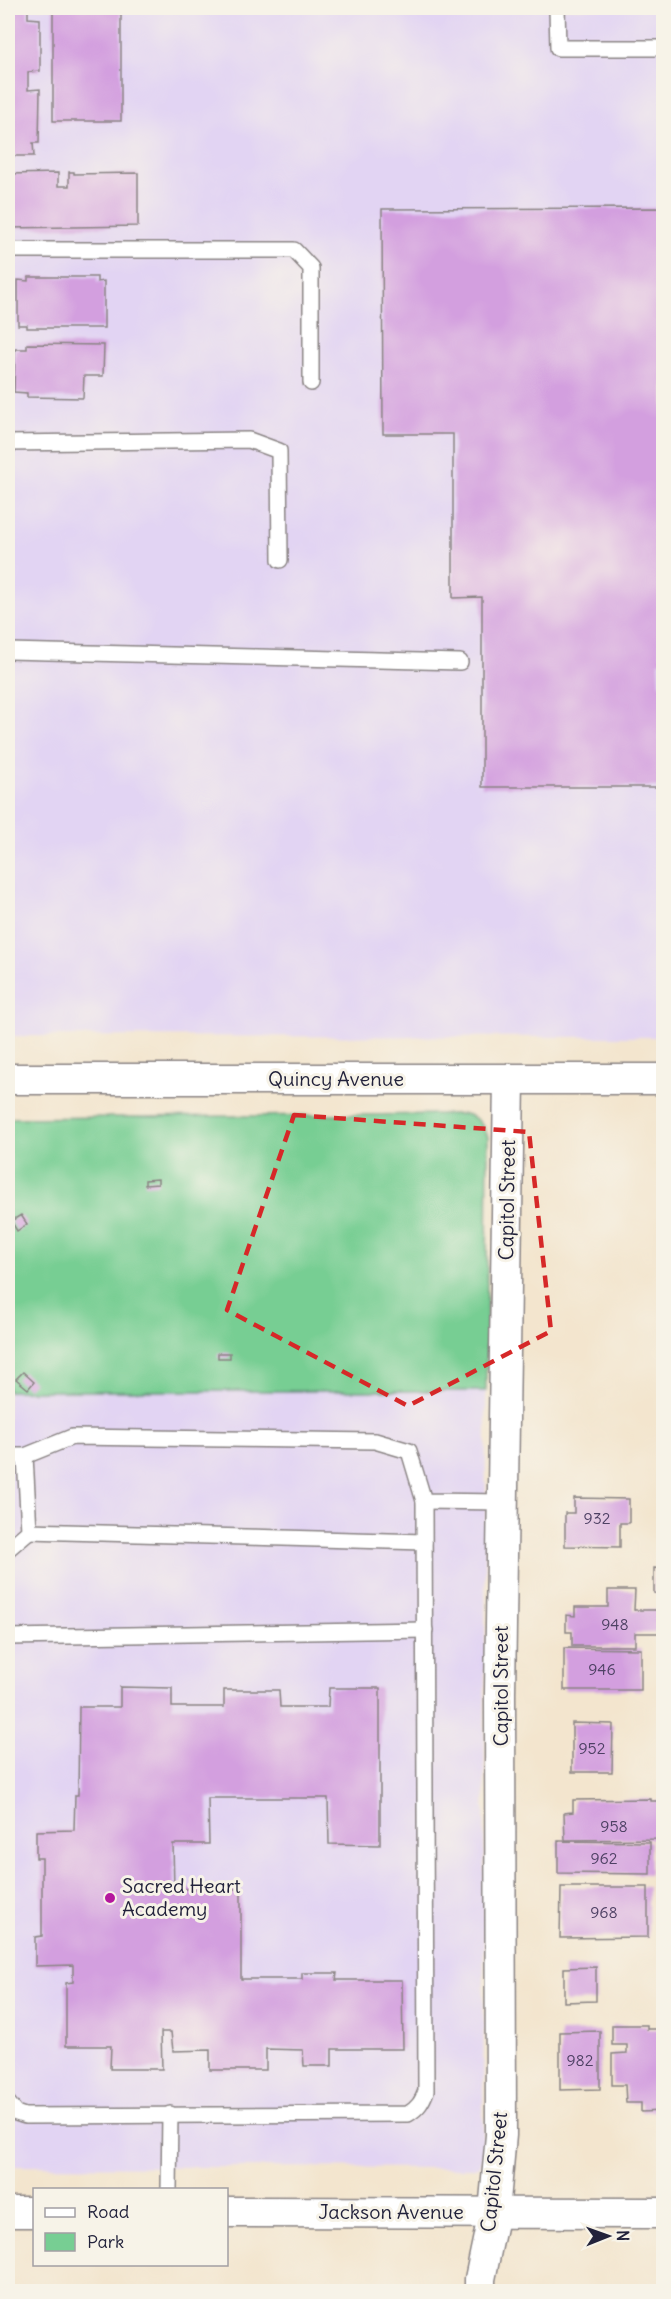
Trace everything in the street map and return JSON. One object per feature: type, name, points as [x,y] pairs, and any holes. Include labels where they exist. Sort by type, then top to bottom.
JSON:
[{"type":"street","name":"Quincy Avenue","points":[[8,1079],[663,1079]]},
{"type":"street","name":"Capitol Street","points":[[480,2292],[480,2279],[494,2212],[501,2135],[500,1693],[509,1079]]},
{"type":"street","points":[[8,2212],[33,2212]]},
{"type":"street","name":"Jackson Avenue","points":[[228,2212],[663,2212]]},
{"type":"lane","points":[[557,8],[558,48],[663,48]]},
{"type":"lane","points":[[8,250],[294,250],[311,268],[311,383]]},
{"type":"lane","points":[[8,443],[249,440],[279,451],[280,560]]},
{"type":"lane","points":[[8,651],[460,662]]},
{"type":"lane","points":[[8,1456],[25,1456],[72,1437],[375,1441],[409,1451],[424,1501],[426,2091],[422,2102],[408,2114],[25,2116],[16,2113],[8,2103]]},
{"type":"lane","points":[[25,1456],[29,1531]]},
{"type":"lane","points":[[424,1501],[503,1502]]},
{"type":"lane","points":[[8,1549],[29,1531],[424,1542]]},
{"type":"lane","points":[[8,1637],[425,1630]]},
{"type":"lane","points":[[169,2188],[170,2114]]},
{"type":"highlighted area","points":[[294,1115],[529,1132],[551,1331],[408,1406],[227,1310]]},
{"type":"shaded area","points":[[8,8],[663,8],[663,1037],[8,1036]]},
{"type":"shaded area","points":[[8,1391],[486,1391],[483,2159],[479,2166],[475,2168],[8,2166]]},
{"type":"green space","points":[[465,1114],[480,1122],[488,1137],[486,1391],[8,1391],[8,1118]]},
{"type":"building","points":[[8,8],[28,8],[28,18],[40,19],[40,71],[28,72],[28,90],[40,89],[39,143],[33,143],[34,156],[8,156]]},
{"type":"building","points":[[53,8],[121,8],[121,121],[53,121]]},
{"type":"building","points":[[69,172],[74,172],[74,174],[138,173],[138,226],[8,228],[8,174],[58,173],[58,186],[69,186]]},
{"type":"building","points":[[659,208],[659,321],[664,321],[664,473],[660,473],[660,529],[664,529],[664,604],[660,604],[660,624],[664,624],[664,631],[659,631],[660,655],[664,655],[664,661],[659,662],[660,684],[664,684],[664,725],[660,725],[660,747],[663,747],[664,790],[659,790],[659,787],[482,787],[482,597],[453,598],[453,434],[383,434],[382,209]]},
{"type":"building","points":[[28,277],[97,277],[97,282],[104,281],[104,328],[27,328],[27,325],[18,325],[18,280],[28,281]]},
{"type":"building","points":[[27,344],[104,345],[103,376],[84,376],[83,398],[27,397],[27,393],[14,392],[15,349],[27,349]]},
{"type":"building","points":[[158,1179],[158,1184],[145,1185],[145,1180]]},
{"type":"building","points":[[21,1215],[27,1224],[17,1231],[11,1221]]},
{"type":"building","points":[[218,1353],[230,1353],[230,1358],[218,1358]]},
{"type":"building","points":[[23,1372],[34,1382],[28,1389],[16,1379]]},
{"type":"building","points":[[574,1498],[629,1499],[629,1523],[620,1523],[620,1547],[565,1546],[565,1513],[574,1513]]},
{"type":"building","points":[[654,1568],[664,1569],[664,1594],[654,1593]]},
{"type":"building","points":[[608,1590],[635,1590],[634,1610],[664,1610],[664,1633],[635,1633],[635,1646],[572,1646],[572,1632],[566,1632],[566,1615],[575,1616],[575,1607],[608,1607]]},
{"type":"building","points":[[564,1648],[641,1649],[641,1690],[564,1690]]},
{"type":"building","points":[[120,1687],[172,1688],[172,1707],[224,1707],[224,1690],[279,1690],[280,1707],[328,1707],[329,1688],[380,1688],[380,1845],[329,1844],[328,1798],[208,1798],[209,1844],[173,1844],[174,1889],[241,1889],[241,1979],[302,1979],[302,1973],[337,1973],[336,1980],[402,1980],[403,2049],[332,2049],[332,2066],[304,2066],[303,2050],[266,2049],[266,2070],[210,2070],[210,2050],[173,2051],[171,2032],[161,2032],[162,2069],[110,2069],[111,2046],[66,2046],[66,1983],[73,1982],[73,1965],[35,1966],[35,1937],[42,1936],[42,1858],[36,1858],[36,1831],[74,1830],[75,1795],[78,1795],[79,1707],[120,1707]]},
{"type":"building","points":[[572,1723],[613,1724],[612,1772],[572,1772]]},
{"type":"building","points":[[651,1799],[651,1801],[664,1801],[664,1839],[565,1840],[564,1813],[573,1812],[573,1800]]},
{"type":"building","points":[[558,1841],[650,1842],[650,1874],[558,1873]]},
{"type":"building","points":[[561,1887],[648,1887],[648,1937],[560,1938]]},
{"type":"building","points":[[596,1967],[596,2001],[564,2002],[564,1968]]},
{"type":"building","points":[[612,2025],[647,2025],[647,2029],[664,2029],[663,2111],[641,2112],[641,2103],[626,2103],[625,2085],[612,2085],[612,2054],[627,2053],[627,2045],[612,2045]]},
{"type":"building","points":[[600,2031],[600,2089],[560,2090],[560,2032]]},
{"type":"place","name":"Sacred Heart Academy","points":[[110,1898]]}]
